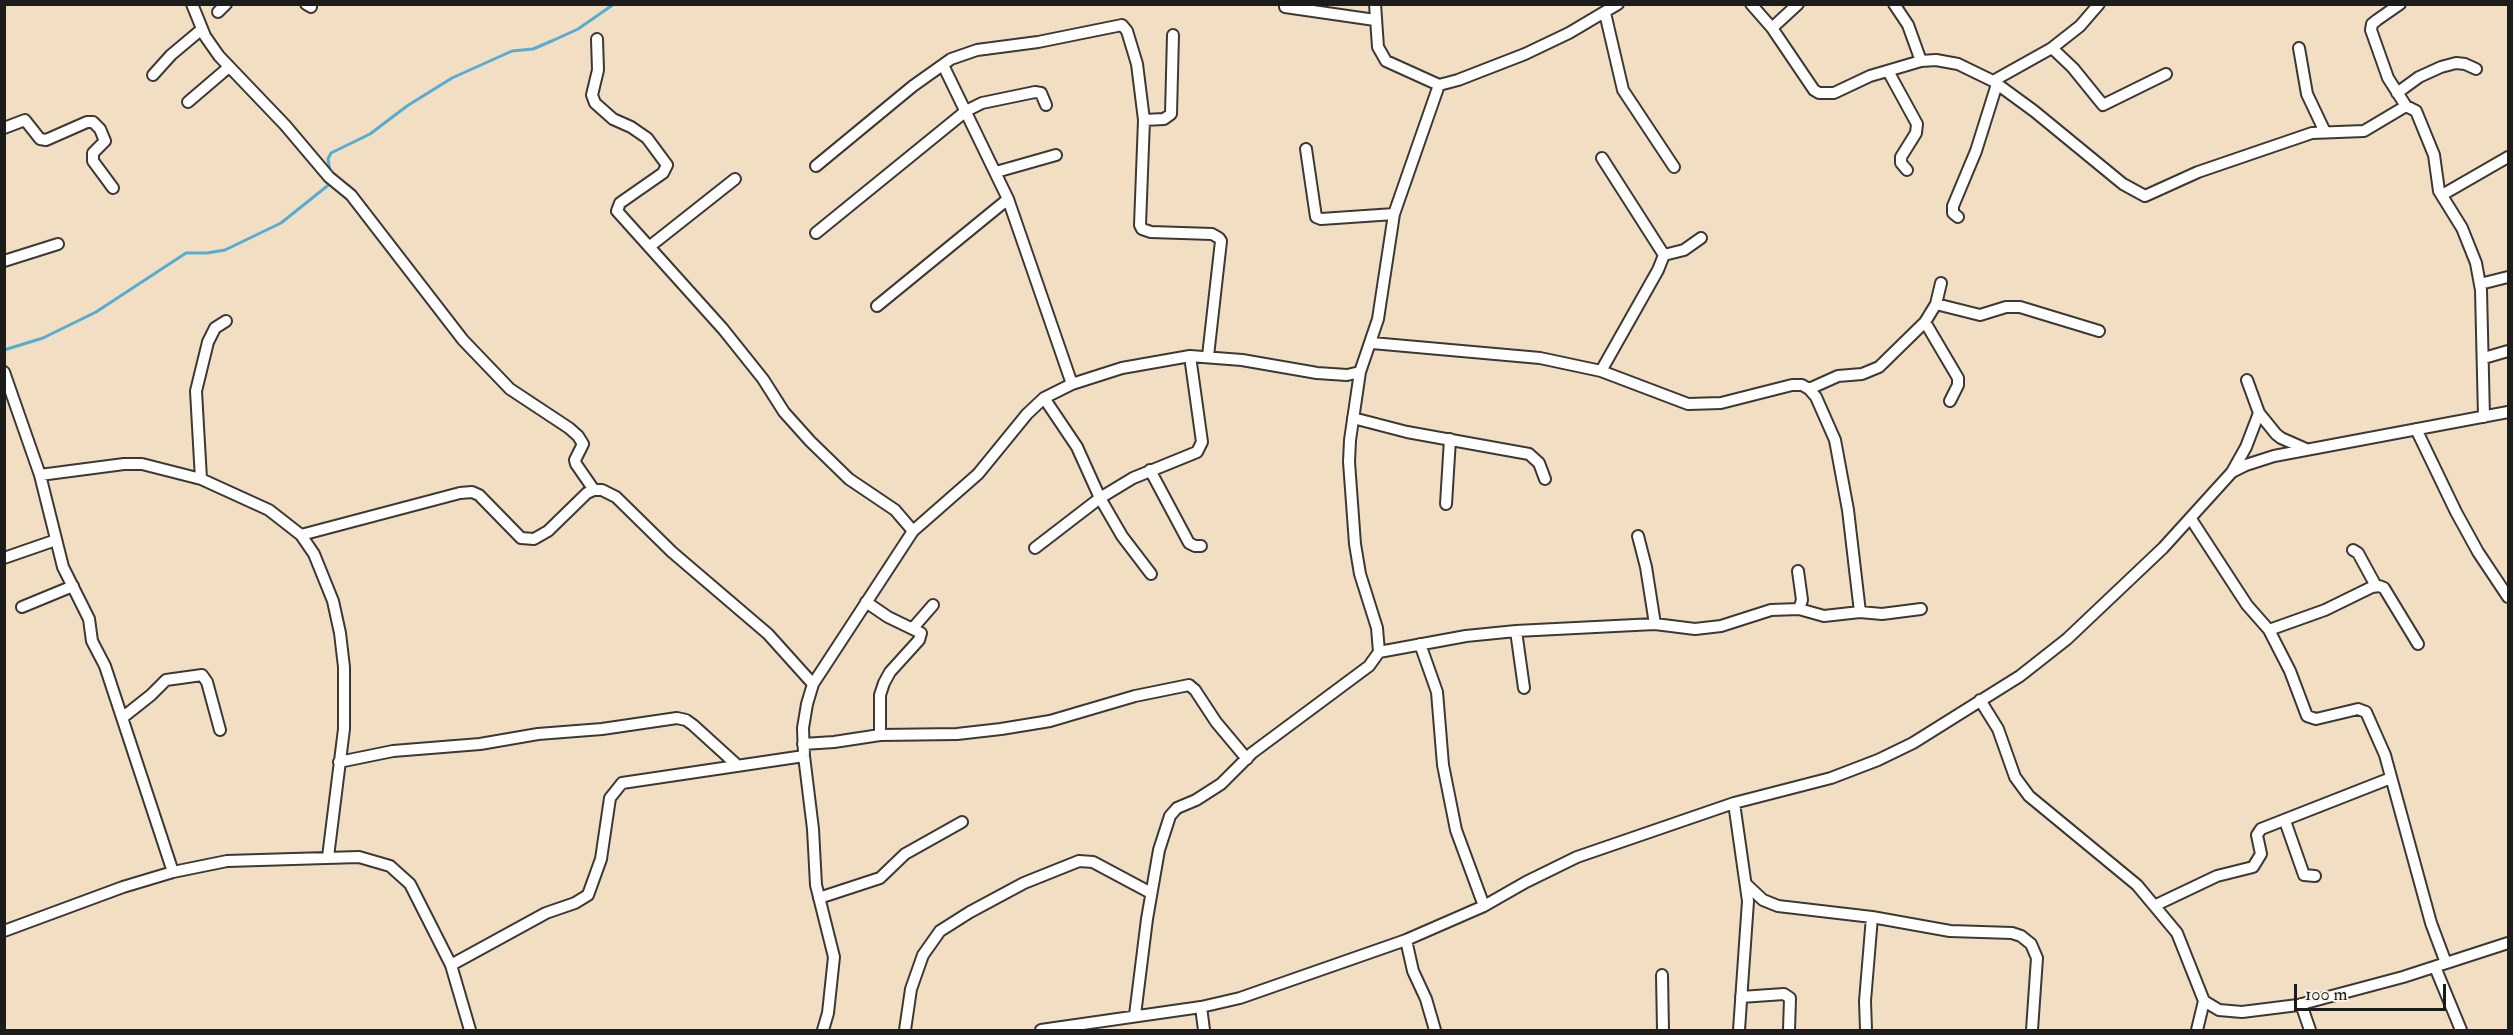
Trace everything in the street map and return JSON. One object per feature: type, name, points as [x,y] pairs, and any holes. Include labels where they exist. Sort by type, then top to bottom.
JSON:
[{"type":"street","points":[[192,4],[202,29],[219,56],[358,204],[463,340],[510,389],[578,436],[583,444],[575,460],[576,464],[594,490]]},
{"type":"street","points":[[1375,4],[1378,47],[1386,61],[1439,85],[1525,54],[1618,4]]},
{"type":"street","points":[[1750,4],[1772,28],[1814,90],[1823,95],[1834,93],[1870,76],[1920,61],[1936,60],[1958,64],[1995,82],[2123,184],[2145,196],[2198,172],[2312,133],[2344,134],[2364,131],[2406,106]]},
{"type":"street","points":[[1772,28],[1798,4]]},
{"type":"street","points":[[1894,4],[1908,25],[1920,61]]},
{"type":"street","points":[[1958,218],[1953,213],[1953,206],[1976,151],[1995,82],[2052,48],[2080,26],[2099,4]]},
{"type":"street","points":[[2400,4],[2372,24],[2371,30],[2379,57],[2397,93],[2406,106],[2416,111],[2434,155],[2437,185],[2462,228],[2476,263],[2480,284],[2484,357],[2484,417]]},
{"type":"street","points":[[1285,7],[1375,20]]},
{"type":"street","points":[[1605,13],[1623,90],[1674,167]]},
{"type":"street","points":[[816,166],[913,86],[965,52],[1038,42],[1122,25],[1127,31],[1137,64],[1144,120],[1139,219],[1142,229],[1151,232],[1212,234],[1221,241],[1208,356]]},
{"type":"street","points":[[153,75],[171,55],[202,29]]},
{"type":"street","points":[[1144,120],[1164,119],[1171,114],[1173,35]]},
{"type":"street","points":[[597,39],[599,59],[592,94],[594,103],[613,119],[647,138],[667,165],[663,173],[617,207],[617,211],[723,329],[763,379],[784,412],[810,441],[849,479],[895,510],[913,531]]},
{"type":"street","points":[[2052,48],[2073,68],[2103,105],[2166,74]]},
{"type":"street","points":[[2299,48],[2307,94],[2325,132]]},
{"type":"street","points":[[2397,93],[2419,77],[2441,67],[2456,63],[2476,69]]},
{"type":"street","points":[[943,65],[1008,199],[1072,384]]},
{"type":"street","points":[[188,102],[229,67]]},
{"type":"street","points":[[1888,71],[1917,124],[1916,133],[1900,157],[1906,170]]},
{"type":"street","points":[[1136,1015],[1151,893],[1159,850],[1170,816],[1177,808],[1196,800],[1221,784],[1246,759],[1369,666],[1379,652],[1377,628],[1360,574],[1355,544],[1349,462],[1353,418],[1360,372],[1372,343],[1382,298],[1395,214],[1439,85]]},
{"type":"street","points":[[816,233],[966,111],[982,103],[1035,92],[1041,93],[1046,105]]},
{"type":"street","points":[[4,128],[25,120],[40,136],[40,139],[46,140],[87,122],[93,122],[100,129],[105,141],[93,153],[93,161],[113,188]]},
{"type":"street","points":[[1306,149],[1316,217],[1321,219],[1395,214]]},
{"type":"street","points":[[996,172],[1056,155]]},
{"type":"street","points":[[2442,195],[2508,157]]},
{"type":"street","points":[[1602,158],[1664,255]]},
{"type":"street","points":[[649,247],[735,179]]},
{"type":"street","points":[[877,306],[1008,199]]},
{"type":"street","points":[[1664,255],[1684,250],[1701,238]]},
{"type":"street","points":[[4,261],[58,244]]},
{"type":"street","points":[[1601,371],[1659,270],[1664,255]]},
{"type":"street","points":[[2480,284],[2508,277]]},
{"type":"street","points":[[1809,389],[1838,376],[1862,374],[1879,367],[1925,322],[1936,304],[1941,283]]},
{"type":"street","points":[[1936,304],[1980,315],[2006,307],[2026,308],[2099,331]]},
{"type":"street","points":[[201,479],[196,391],[208,342],[215,328],[226,321]]},
{"type":"street","points":[[1925,322],[1958,378],[1958,385],[1950,401]]},
{"type":"street","points":[[1372,343],[1540,358],[1601,371],[1688,404],[1721,403],[1792,385],[1802,385],[1809,389],[1821,407],[1835,440],[1848,510],[1860,612]]},
{"type":"street","points":[[2484,357],[2508,351]]},
{"type":"street","points":[[1035,548],[1100,498],[1150,470],[1193,455],[1200,448],[1201,436],[1190,356]]},
{"type":"street","points":[[823,1030],[828,1013],[834,957],[816,885],[813,829],[803,744],[807,704],[813,684],[913,531],[978,474],[1027,414],[1044,398],[1072,384],[1122,368],[1190,356],[1208,356],[1317,373],[1347,375],[1360,372]]},
{"type":"street","points":[[4,372],[40,475],[63,567],[88,619],[92,641],[105,666],[173,872]]},
{"type":"street","points":[[2247,380],[2259,413],[2281,438],[2307,449]]},
{"type":"street","points":[[1044,398],[1077,447],[1100,498],[1122,536],[1151,574]]},
{"type":"street","points":[[2232,472],[2246,465],[2307,449],[2508,412]]},
{"type":"street","points":[[1041,1030],[1201,1007],[1240,998],[1406,940],[1484,906],[1577,857],[1734,803],[1820,781],[1878,760],[1913,743],[2020,676],[2067,639],[2156,555],[2232,472],[2259,413]]},
{"type":"street","points":[[1353,418],[1407,432],[1529,454],[1539,463],[1545,479]]},
{"type":"street","points":[[2416,429],[2456,512],[2478,552],[2508,597]]},
{"type":"street","points":[[1446,504],[1450,439]]},
{"type":"street","points":[[40,475],[124,464],[142,464],[201,479],[269,510],[289,523],[301,535],[314,554],[321,570],[340,633],[344,667],[344,729],[328,857]]},
{"type":"street","points":[[1150,470],[1189,543],[1201,546]]},
{"type":"street","points":[[301,535],[460,493],[472,492],[479,495],[521,538],[534,539],[548,531],[587,493],[602,490],[616,497],[672,552],[768,634],[813,684]]},
{"type":"street","points":[[2191,519],[2247,605],[2269,630],[2290,670],[2307,716],[2316,719],[2364,709],[2382,747],[2461,1030]]},
{"type":"street","points":[[1638,536],[1648,578],[1655,624]]},
{"type":"street","points":[[4,558],[56,540]]},
{"type":"street","points":[[2353,550],[2358,553],[2376,586]]},
{"type":"street","points":[[1798,571],[1802,600],[1799,609]]},
{"type":"street","points":[[22,608],[73,586]]},
{"type":"street","points":[[2269,630],[2325,610],[2376,586],[2384,588],[2418,644]]},
{"type":"street","points":[[866,602],[888,617],[920,631],[921,636],[890,672],[880,695],[880,735]]},
{"type":"street","points":[[913,627],[933,605]]},
{"type":"street","points":[[1379,652],[1466,636],[1515,631],[1655,624],[1708,629],[1771,610],[1799,609],[1824,616],[1860,612],[1882,614],[1921,609]]},
{"type":"street","points":[[1515,631],[1524,688]]},
{"type":"street","points":[[1420,644],[1437,692],[1444,776],[1455,830],[1484,906]]},
{"type":"street","points":[[122,718],[166,680],[202,675],[207,682],[220,730]]},
{"type":"street","points":[[803,744],[880,735],[957,734],[1001,729],[1050,721],[1135,696],[1189,686],[1195,690],[1216,722],[1246,759]]},
{"type":"street","points":[[1980,700],[1998,729],[2015,777],[2029,796],[2137,885],[2177,933],[2204,1001],[2197,1030]]},
{"type":"street","points":[[339,762],[393,751],[480,744],[538,734],[602,729],[677,718],[693,725],[737,765]]},
{"type":"street","points":[[451,965],[546,913],[575,903],[588,895],[601,859],[610,798],[622,783],[804,756]]},
{"type":"street","points":[[2156,905],[2217,876],[2253,867],[2261,854],[2259,831],[2391,778]]},
{"type":"street","points":[[1734,803],[1748,901],[1738,1030]]},
{"type":"street","points":[[2285,821],[2301,870],[2304,875],[2315,876]]},
{"type":"street","points":[[819,898],[880,878],[905,854],[962,822]]},
{"type":"street","points":[[4,931],[123,887],[173,872],[226,861],[359,857],[390,866],[410,884],[451,965],[470,1030]]},
{"type":"street","points":[[905,1030],[911,989],[923,955],[940,931],[970,912],[1024,883],[1079,861],[1093,862],[1151,893]]},
{"type":"street","points":[[1746,884],[1763,900],[1778,906],[1872,917],[1950,931],[2012,933],[2021,936],[2031,944],[2037,958],[2032,1030]]},
{"type":"street","points":[[1866,1030],[1865,1001],[1872,917]]},
{"type":"street","points":[[1406,940],[1413,971],[1426,999],[1435,1030]]},
{"type":"street","points":[[2204,1001],[2219,1010],[2242,1012],[2301,1004],[2441,965],[2508,943]]},
{"type":"street","points":[[1662,975],[1663,1030]]},
{"type":"street","points":[[1741,997],[1784,994],[1790,998],[1789,1030]]},
{"type":"street","points":[[2301,1004],[2310,1030]]},
{"type":"street","points":[[1201,1007],[1204,1030]]},
{"type":"waterway","points":[[330,171],[328,159],[331,153],[370,134],[407,106],[452,78],[512,51],[533,49],[554,40],[578,29],[614,4]]},
{"type":"waterway","points":[[4,350],[43,338],[96,312],[186,253],[225,250],[281,223],[331,183]]}]
